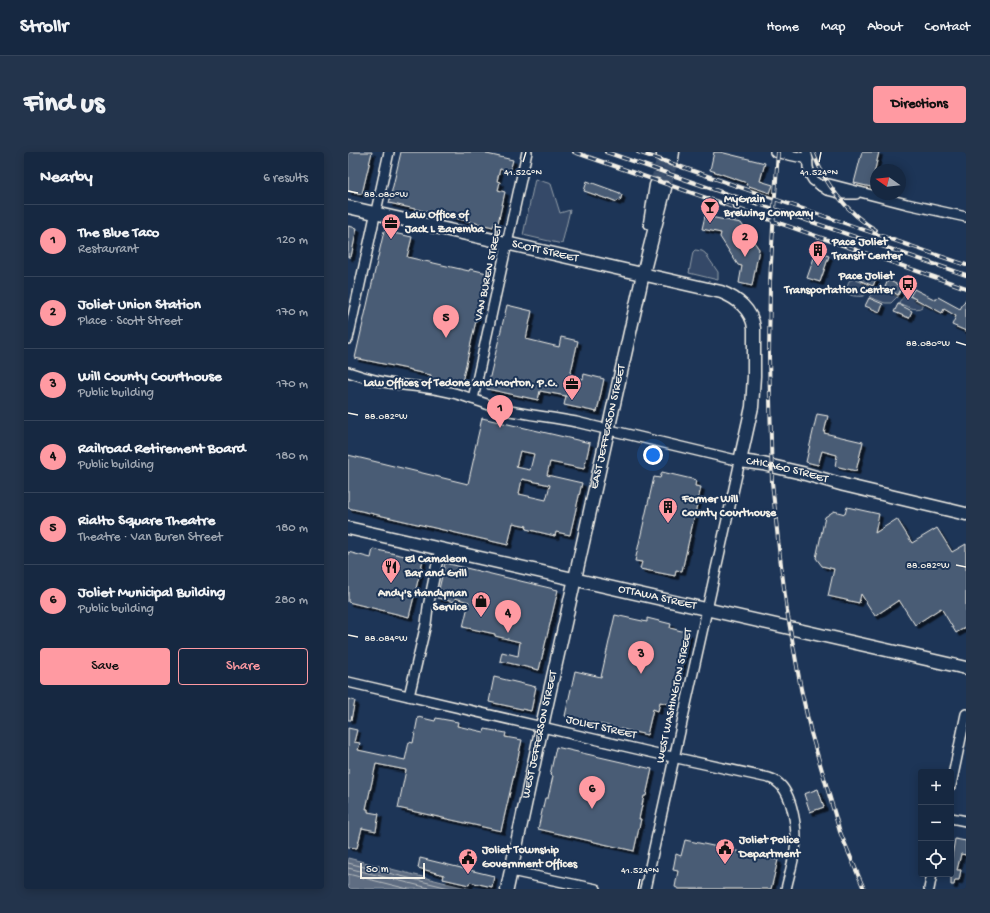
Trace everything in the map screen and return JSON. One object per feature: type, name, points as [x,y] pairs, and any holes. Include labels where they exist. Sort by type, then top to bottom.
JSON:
[{"type":"main road","name":"EAST JEFFERSON STREET","points":[[574,579],[661,187]]},
{"type":"main road","name":"SCOTT STREET","points":[[348,207],[721,292],[732,296],[747,311],[753,322],[754,328],[754,376],[752,407],[740,461]]},
{"type":"main road","name":"CHICAGO STREET","points":[[740,461],[760,471],[768,473],[799,480],[844,485],[966,514]]},
{"type":"main road","name":"OTTAWA STREET","points":[[348,528],[966,668]]},
{"type":"main road","name":"WEST JEFFERSON STREET","points":[[507,889],[574,579]]},
{"type":"street","points":[[348,339],[389,152]]},
{"type":"street","name":"VAN BUREN STREET","points":[[473,399],[527,152]]},
{"type":"street","points":[[775,152],[809,154],[808,167],[810,175],[813,180],[827,190],[843,194],[865,194],[966,217]]},
{"type":"street","points":[[348,372],[364,378],[382,382],[442,390],[488,405],[516,412],[558,418],[740,461]]},
{"type":"street","name":"WEST WASHINGTON STREET","points":[[645,889],[740,461]]},
{"type":"street","points":[[409,696],[426,624],[428,606],[440,549]]},
{"type":"street","name":"JOLIET STREET","points":[[348,682],[769,778],[778,782],[789,799],[795,824],[795,848],[786,889]]},
{"type":"street","points":[[954,771],[966,714]]},
{"type":"street","points":[[954,819],[966,821]]},
{"type":"street","points":[[511,871],[596,889]]},
{"type":"street","points":[[929,889],[931,877]]},
{"type":"shaded area","points":[[535,179],[551,184],[560,213],[570,210],[562,244],[523,235]]},
{"type":"shaded area","points":[[695,250],[705,253],[718,272],[718,280],[689,273],[693,252]]},
{"type":"shaded area","points":[[853,279],[872,287],[863,296],[851,295],[847,292],[847,288],[849,281]]},
{"type":"shaded area","points":[[878,288],[884,288],[898,296],[891,303],[885,303],[869,297]]},
{"type":"shaded area","points":[[904,296],[909,296],[916,299],[922,304],[922,307],[916,309],[898,303]]},
{"type":"water","points":[[348,858],[470,889],[348,889]]},
{"type":"building","points":[[348,152],[372,152],[362,194],[348,191]]},
{"type":"building","points":[[401,152],[487,152],[487,154],[513,160],[510,171],[500,169],[497,181],[500,182],[498,190],[505,192],[498,223],[495,222],[493,227],[389,203]]},
{"type":"building","points":[[714,152],[720,152],[765,163],[760,181],[773,185],[770,193],[710,170]]},
{"type":"building","points":[[862,152],[879,152],[876,164],[870,164],[870,187],[854,183]]},
{"type":"building","points":[[587,181],[620,193],[622,195],[620,201],[618,200],[617,202],[584,191]]},
{"type":"building","points":[[705,216],[741,223],[759,249],[752,286],[739,283],[742,266],[738,265],[720,237],[721,233],[702,229]]},
{"type":"building","points":[[348,226],[357,228],[351,257],[348,257]]},
{"type":"building","points":[[384,231],[412,237],[407,257],[469,271],[470,269],[487,273],[462,382],[447,379],[446,382],[430,379],[431,375],[355,358]]},
{"type":"building","name":"Pace Joliet Transit Center","points":[[816,252],[829,256],[820,282],[807,278]]},
{"type":"building","points":[[862,273],[876,279],[873,286],[859,280]]},
{"type":"building","points":[[888,280],[902,287],[898,295],[885,287]]},
{"type":"building","points":[[914,289],[936,300],[938,297],[960,309],[966,299],[966,331],[952,325],[956,316],[944,309],[942,313],[910,296]]},
{"type":"building","points":[[869,298],[883,304],[880,312],[865,306]]},
{"type":"building","points":[[898,304],[912,311],[909,318],[894,312]]},
{"type":"building","points":[[507,305],[532,311],[526,339],[559,347],[561,337],[578,341],[570,376],[583,379],[584,374],[604,379],[597,412],[564,405],[566,396],[540,391],[538,400],[487,389]]},
{"type":"building","points":[[817,414],[828,416],[824,433],[863,442],[856,471],[835,466],[837,455],[822,451],[818,465],[806,462]]},
{"type":"building","points":[[482,418],[590,443],[584,469],[550,462],[547,475],[582,483],[570,535],[556,532],[555,536],[526,529],[527,526],[513,523],[508,545],[348,508],[348,455],[468,484]],"holes":[[[520,451],[534,454],[530,470],[516,467]],[[522,479],[550,485],[546,500],[519,494]]]},
{"type":"building","name":"Former Will County Courthouse","points":[[662,472],[696,480],[695,486],[701,487],[682,571],[676,570],[675,576],[640,569],[642,562],[635,561],[654,477],[660,478]]},
{"type":"building","points":[[847,507],[879,514],[875,533],[897,519],[912,543],[937,528],[952,552],[966,544],[966,627],[956,633],[941,608],[915,625],[899,600],[875,616],[861,594],[859,603],[828,596],[834,569],[822,566],[816,558],[825,517],[834,511],[845,514]]},
{"type":"building","points":[[373,549],[423,560],[409,617],[348,602],[348,552],[371,558]]},
{"type":"building","points":[[445,563],[558,590],[539,670],[500,661],[502,652],[518,656],[520,642],[495,636],[495,634],[463,627],[469,602],[455,598],[454,602],[437,598]]},
{"type":"building","points":[[615,615],[647,622],[647,618],[671,624],[670,628],[689,633],[673,705],[660,702],[658,711],[653,709],[647,735],[565,716],[575,671],[601,677]]},
{"type":"building","points":[[494,677],[536,687],[531,711],[489,702]]},
{"type":"building","points":[[348,699],[355,701],[351,720],[348,720]]},
{"type":"building","points":[[418,717],[435,721],[436,718],[458,722],[457,726],[484,732],[485,729],[506,733],[505,737],[522,740],[501,831],[398,808],[406,770],[376,764],[366,809],[368,809],[368,812],[379,814],[376,831],[362,828],[357,848],[348,847],[348,728],[357,730],[354,742],[360,743],[358,750],[405,760],[409,742],[413,743]]},
{"type":"building","points":[[556,747],[652,769],[646,796],[644,796],[634,851],[538,829],[545,798],[548,798],[553,776],[550,775]]},
{"type":"building","points":[[818,789],[824,807],[810,812],[804,794]]},
{"type":"building","points":[[955,839],[966,841],[966,855],[961,854],[957,870],[961,870],[959,880],[955,880],[954,885],[951,885],[951,877],[954,877]]},
{"type":"building","name":"Joliet Police Department","points":[[685,840],[778,860],[771,889],[679,889],[675,887],[678,871],[673,870],[676,854],[681,856]]},
{"type":"building","name":"Joliet Township Government Offices","points":[[420,858],[494,876],[492,887],[470,882],[469,885],[443,879],[444,875],[418,868]]},
{"type":"tunnel","points":[[656,185],[663,156]]},
{"type":"tunnel","points":[[665,188],[672,159]]},
{"type":"railway","points":[[574,152],[966,288]]},
{"type":"railway","points":[[606,152],[966,275]]},
{"type":"railway","points":[[638,152],[966,265]]},
{"type":"railway","points":[[778,152],[770,282],[769,357],[772,482],[779,549],[787,611],[801,689],[811,733],[840,832],[864,889]]},
{"type":"railway","points":[[813,152],[823,175],[846,206],[855,215],[876,230]]},
{"type":"place","name":"MyGrain Brewing Company","points":[[710,224]]},
{"type":"place","name":"Law Office of Jack L Zaremba","points":[[391,240]]},
{"type":"place","name":"Joliet Union Station","points":[[745,257]]},
{"type":"place","name":"Pace Joliet Transit Center","points":[[818,267]]},
{"type":"place","name":"Pace Joliet Transportation Center","points":[[908,301]]},
{"type":"place","name":"Rialto Square Theatre","points":[[446,338]]},
{"type":"place","name":"Law Offices of Tedone and Morton, P.C.","points":[[572,401]]},
{"type":"place","name":"The Blue Taco","points":[[500,428]]},
{"type":"place","name":"Former Will County Courthouse","points":[[668,524]]},
{"type":"place","name":"El Camaleon Bar and Grill","points":[[391,584]]},
{"type":"place","name":"Andy's Handyman Service","points":[[481,618]]},
{"type":"place","name":"Railroad Retirement Board","points":[[508,633]]},
{"type":"place","name":"Will County Courthouse","points":[[641,674]]},
{"type":"place","name":"Joliet Municipal Building","points":[[592,809]]},
{"type":"place","name":"Joliet Police Department","points":[[725,865]]},
{"type":"place","name":"Joliet Township Government Offices","points":[[468,875]]}]
